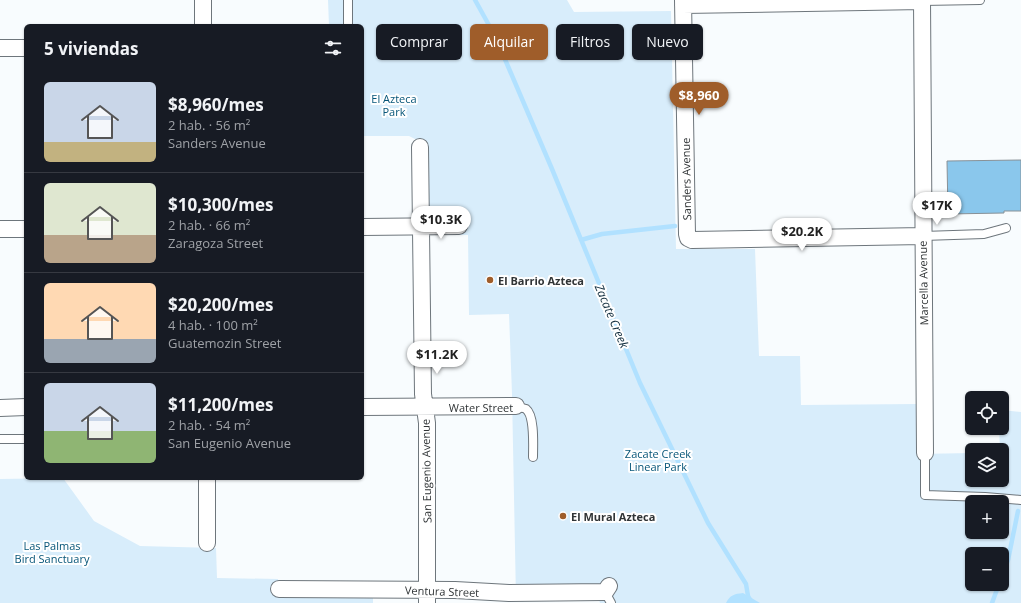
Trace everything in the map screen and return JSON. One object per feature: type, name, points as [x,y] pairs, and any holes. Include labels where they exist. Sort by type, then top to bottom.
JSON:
[{"type":"street","points":[[203,0],[203,24]]},
{"type":"street","points":[[683,2],[922,0]]},
{"type":"street","name":"Marcella Avenue","points":[[922,0],[925,453]]},
{"type":"street","name":"Sanders Avenue","points":[[683,2],[686,234],[688,238],[692,240],[923,236]]},
{"type":"street","points":[[0,48],[24,48]]},
{"type":"street","name":"San Eugenio Avenue","points":[[420,147],[423,394],[427,423],[427,596]]},
{"type":"street","points":[[364,227],[459,226]]},
{"type":"street","points":[[0,229],[24,229]]},
{"type":"street","name":"Water Street","points":[[364,407],[516,406]]},
{"type":"street","points":[[0,408],[24,407]]},
{"type":"street","points":[[207,543],[208,480]]},
{"type":"street","name":"Ventura Street","points":[[279,589],[427,596],[454,590],[509,594],[608,594]]},
{"type":"lane","points":[[348,0],[348,24]]},
{"type":"lane","points":[[922,0],[980,0]]},
{"type":"lane","points":[[923,236],[984,234],[1006,228]]},
{"type":"lane","name":"Water Street","points":[[516,406],[526,409],[530,415],[534,457]]},
{"type":"lane","points":[[0,439],[24,439]]},
{"type":"lane","name":"Marcella Avenue","points":[[925,453],[924,495],[1021,500]]},
{"type":"green space","name":"Zacate Creek Linear Park","points":[[328,0],[567,0],[574,12],[671,11],[671,24],[632,24],[632,60],[672,60],[676,249],[755,249],[759,356],[800,356],[801,405],[916,404],[917,454],[965,453],[965,487],[1009,487],[1009,443],[1000,443],[999,435],[1009,435],[1009,411],[1021,412],[1021,603],[600,603],[599,600],[516,599],[509,314],[469,315],[468,235],[459,235],[459,220],[427,220],[425,144],[409,136],[364,136],[364,24],[329,24]]},
{"type":"green space","name":"Las Palmas Bird Sanctuary","points":[[0,479],[64,480],[94,521],[140,546],[216,548],[217,578],[278,579],[278,595],[373,598],[373,603],[0,603]]},
{"type":"water","points":[[743,593],[760,603],[726,603],[733,595]]},
{"type":"building","points":[[1021,160],[1021,211],[1004,211],[1004,213],[948,214],[947,161]]},
{"type":"waterway","name":"Zacate Creek","points":[[475,0],[495,36],[552,169],[640,383],[708,523],[746,584],[748,596],[752,603]]},
{"type":"waterway","points":[[581,240],[602,234],[675,226]]},
{"type":"waterway","points":[[1009,555],[1018,511]]},
{"type":"waterway","points":[[992,603],[996,591]]},
{"type":"place","name":"El Barrio Azteca","points":[[490,280]]},
{"type":"place","name":"El Mural Azteca","points":[[563,516]]},
{"type":"park label","name":"El Azteca Park","points":[[394,104]]}]
